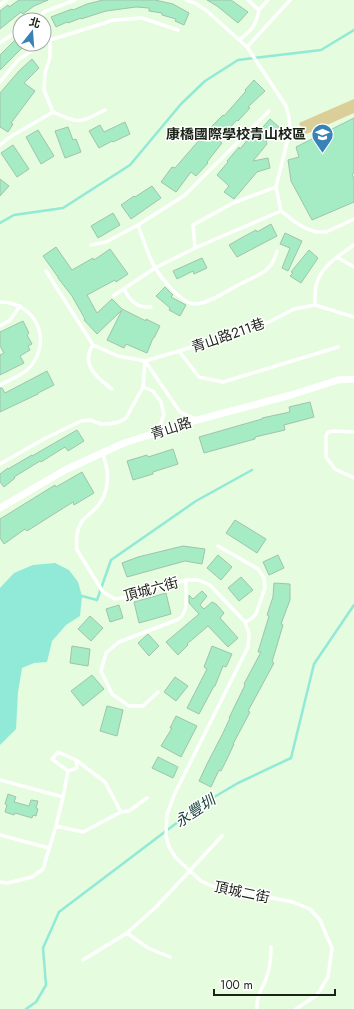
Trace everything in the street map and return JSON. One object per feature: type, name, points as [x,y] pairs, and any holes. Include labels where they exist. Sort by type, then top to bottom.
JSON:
[{"type":"street","name":"青山路","points":[[0,508],[65,470],[124,443],[197,420],[338,380],[354,379]]},
{"type":"lane","points":[[0,5],[7,0]]},
{"type":"lane","points":[[45,12],[75,0]]},
{"type":"lane","points":[[186,0],[195,3],[207,11],[247,47],[278,93],[288,111],[290,130],[276,187],[282,211],[295,222],[316,232],[326,232],[354,219]]},
{"type":"lane","points":[[248,0],[259,10]]},
{"type":"lane","points":[[239,40],[251,31],[257,22],[259,10],[268,0]]},
{"type":"lane","points":[[247,47],[290,0]]},
{"type":"lane","points":[[52,39],[114,20],[142,18],[178,30]]},
{"type":"lane","points":[[0,43],[12,35]]},
{"type":"lane","points":[[0,82],[18,60],[30,52]]},
{"type":"lane","points":[[50,52],[45,73],[44,90],[53,112],[76,122],[85,120],[105,110]]},
{"type":"lane","points":[[91,245],[106,242],[138,225],[185,195],[269,111]]},
{"type":"lane","points":[[0,144],[53,112]]},
{"type":"lane","points":[[195,248],[193,224],[233,203],[276,187]]},
{"type":"lane","points":[[113,296],[155,268],[195,248],[282,211]]},
{"type":"lane","points":[[138,225],[155,268],[170,286],[184,299],[195,304],[206,302],[267,270],[275,259],[277,251]]},
{"type":"lane","points":[[354,245],[337,257],[320,274],[316,286],[315,305],[354,317]]},
{"type":"lane","points":[[337,257],[354,267]]},
{"type":"lane","points":[[46,271],[93,345],[118,356],[145,361],[180,412],[197,420]]},
{"type":"lane","points":[[124,289],[130,300],[145,307],[151,307]]},
{"type":"lane","points":[[0,302],[8,302],[20,306],[30,312],[39,328],[41,337],[39,348],[32,364],[25,372],[0,385]]},
{"type":"lane","name":"青山路211巷","points":[[145,361],[268,322],[294,309],[315,305]]},
{"type":"lane","points":[[0,326],[10,320],[20,306]]},
{"type":"lane","points":[[93,345],[88,352],[88,360],[91,369],[100,380],[112,389]]},
{"type":"lane","points":[[179,351],[199,377],[223,382],[338,347]]},
{"type":"lane","points":[[0,464],[44,439],[81,421],[90,420],[101,424],[109,424],[119,422],[126,418],[143,387],[145,361]]},
{"type":"lane","points":[[143,387],[153,391],[161,402],[164,415],[160,425],[152,434]]},
{"type":"lane","points":[[354,432],[332,431],[328,432],[326,436],[326,458],[335,469],[354,478]]},
{"type":"lane","name":"頂城六街","points":[[102,453],[106,461],[107,486],[104,496],[98,506],[82,521],[76,542],[78,550],[103,592],[115,599],[186,580],[198,580],[210,586],[244,622]]},
{"type":"lane","points":[[218,546],[258,569],[264,578],[265,588],[256,614],[251,619],[244,622]]},
{"type":"lane","points":[[158,692],[143,706],[129,706],[112,694],[101,671],[106,653],[119,642],[179,619],[183,616],[186,607],[186,580]]},
{"type":"lane","name":"頂城二街","points":[[244,622],[249,633],[248,647],[175,793],[167,814],[166,836],[169,847],[176,858],[201,880],[212,886],[293,902],[310,910],[320,920],[332,948],[328,977],[317,995],[296,1009]]},
{"type":"lane","points":[[68,771],[52,759],[58,752],[76,760],[105,782],[121,812]]},
{"type":"lane","points":[[68,771],[77,768],[76,760]]},
{"type":"lane","points":[[0,882],[7,883],[32,878],[43,869],[56,826],[68,771]]},
{"type":"lane","points":[[0,780],[63,797]]},
{"type":"lane","points":[[56,826],[83,832],[121,812],[129,810],[147,798]]},
{"type":"lane","points":[[0,836],[49,848]]},
{"type":"lane","points":[[83,960],[127,933],[156,907],[222,836]]},
{"type":"lane","points":[[127,933],[148,948],[170,957]]},
{"type":"lane","points":[[257,1009],[256,1003],[267,978],[271,960],[271,947]]},
{"type":"shaded area","points":[[354,99],[354,113],[304,135],[299,123]]},
{"type":"water","points":[[55,563],[69,570],[78,582],[82,596],[80,616],[66,625],[52,641],[47,662],[34,663],[22,668],[18,692],[16,729],[0,745],[0,588],[14,573],[33,565]]},
{"type":"building","points":[[19,0],[48,0],[34,6],[26,12],[12,12],[12,19],[0,29],[0,11],[8,5],[9,7]]},
{"type":"building","points":[[103,0],[155,0],[173,4],[189,13],[184,25],[175,21],[176,19],[162,15],[162,13],[149,11],[149,8],[136,7],[106,11],[68,23],[67,22],[56,27],[52,17]]},
{"type":"building","points":[[207,0],[231,0],[248,12],[238,23]]},
{"type":"building","points":[[12,43],[12,52],[18,52],[0,70],[0,55]]},
{"type":"building","points":[[32,59],[39,68],[24,83],[35,91],[11,123],[13,124],[8,132],[0,127],[0,93],[19,71]]},
{"type":"building","points":[[254,80],[265,91],[248,107],[250,108],[238,121],[237,120],[218,140],[222,143],[207,162],[208,163],[196,176],[191,172],[176,192],[161,182],[172,167],[175,168],[207,131],[223,115],[224,116]]},
{"type":"building","points":[[354,118],[354,173],[352,174],[354,179],[354,202],[312,220],[291,181],[288,160],[299,157],[296,147]]},
{"type":"building","points":[[270,119],[279,127],[266,142],[267,144],[253,161],[268,158],[270,168],[257,172],[234,199],[224,192],[229,186],[217,175],[239,147],[240,149],[253,133],[256,135]]},
{"type":"building","points":[[125,122],[130,134],[99,148],[89,131],[100,125],[104,132]]},
{"type":"building","points":[[68,127],[73,140],[76,139],[81,152],[65,158],[55,131]]},
{"type":"building","points":[[38,130],[54,156],[41,164],[26,137]]},
{"type":"building","points":[[13,145],[29,169],[17,177],[1,153]]},
{"type":"building","points":[[0,179],[9,186],[0,196]]},
{"type":"building","points":[[152,186],[161,198],[131,219],[121,205]]},
{"type":"building","points":[[113,213],[120,225],[98,238],[91,226]]},
{"type":"building","points":[[271,224],[277,236],[237,257],[229,245],[256,230],[257,232]]},
{"type":"building","points":[[285,233],[302,241],[288,271],[282,268],[290,248],[280,244]]},
{"type":"building","points":[[56,247],[72,270],[93,258],[94,260],[110,249],[128,274],[116,282],[115,280],[87,295],[97,313],[112,299],[122,309],[160,326],[147,353],[126,344],[124,348],[107,340],[122,310],[97,334],[84,320],[85,319],[72,296],[43,256]]},
{"type":"building","points":[[309,250],[318,258],[301,283],[290,276],[293,273],[291,272]]},
{"type":"building","points":[[202,258],[207,268],[194,274],[193,271],[177,279],[173,271]]},
{"type":"building","points":[[165,287],[173,295],[171,297],[186,305],[180,316],[169,310],[170,308],[156,296]]},
{"type":"building","points":[[23,321],[29,333],[27,335],[32,344],[28,346],[30,350],[20,356],[24,363],[0,375],[0,355],[4,353],[0,346],[0,332]]},
{"type":"building","points":[[47,371],[54,385],[0,412],[0,388],[2,388],[5,393]]},
{"type":"building","points":[[310,402],[314,417],[284,425],[285,430],[255,437],[255,439],[204,453],[199,437],[262,418],[290,412],[289,407]]},
{"type":"building","points":[[77,430],[84,441],[68,451],[65,447],[41,462],[40,461],[14,477],[15,478],[4,487],[0,482],[0,474],[8,468]]},
{"type":"building","points":[[173,449],[178,464],[133,480],[127,461],[147,455],[148,457]]},
{"type":"building","points":[[82,472],[94,493],[74,505],[73,502],[27,531],[25,529],[4,544],[0,538],[0,519],[55,485],[56,487]]},
{"type":"building","points":[[235,520],[266,539],[257,553],[226,533]]},
{"type":"building","points":[[183,546],[205,549],[202,564],[185,561],[127,577],[122,563],[138,557]]},
{"type":"building","points":[[218,555],[232,567],[221,580],[207,568]]},
{"type":"building","points":[[278,555],[284,568],[269,575],[263,562]]},
{"type":"building","points":[[241,577],[253,590],[239,601],[228,588]]},
{"type":"building","points":[[274,583],[290,584],[290,600],[281,624],[283,625],[272,662],[274,663],[248,711],[250,712],[221,771],[219,770],[211,787],[199,781],[230,718],[245,685],[244,684],[261,652],[258,652],[269,616],[267,615],[273,597]]},
{"type":"building","points":[[202,591],[207,596],[200,605],[204,609],[212,602],[216,604],[224,613],[220,618],[238,638],[228,647],[208,626],[187,644],[188,645],[178,655],[166,642],[199,614],[189,603],[189,595],[193,599]]},
{"type":"building","points":[[166,593],[171,614],[139,623],[134,602]]},
{"type":"building","points":[[119,605],[123,618],[110,622],[106,609]]},
{"type":"building","points":[[90,616],[103,628],[91,641],[78,629]]},
{"type":"building","points":[[148,634],[159,646],[149,656],[138,643]]},
{"type":"building","points":[[72,646],[90,649],[88,666],[70,663]]},
{"type":"building","points":[[212,646],[232,654],[226,667],[223,666],[215,686],[199,714],[187,708],[207,669],[204,667]]},
{"type":"building","points":[[92,675],[104,689],[83,706],[71,691]]},
{"type":"building","points":[[175,677],[188,686],[176,701],[164,692]]},
{"type":"building","points":[[107,706],[123,710],[117,736],[100,731]]},
{"type":"building","points":[[176,716],[197,726],[181,757],[161,746],[172,728],[170,728]]},
{"type":"building","points":[[158,757],[178,767],[173,778],[152,768]]},
{"type":"building","points":[[8,794],[16,797],[14,802],[29,806],[31,800],[38,801],[36,816],[33,815],[32,818],[5,812],[7,805],[5,804]]},
{"type":"waterway","points":[[0,223],[14,215],[63,208],[130,165],[181,104],[205,81],[238,60],[321,50],[354,30]]},
{"type":"waterway","points":[[82,596],[97,600],[111,560],[196,501],[252,470]]},
{"type":"waterway","name":"永豐圳","points":[[26,1009],[36,1002],[46,985],[43,948],[59,912],[199,806],[238,783],[291,758],[314,664],[354,605]]},
{"type":"place","name":"康橋國際學校青山校區","points":[[322,154]]}]
